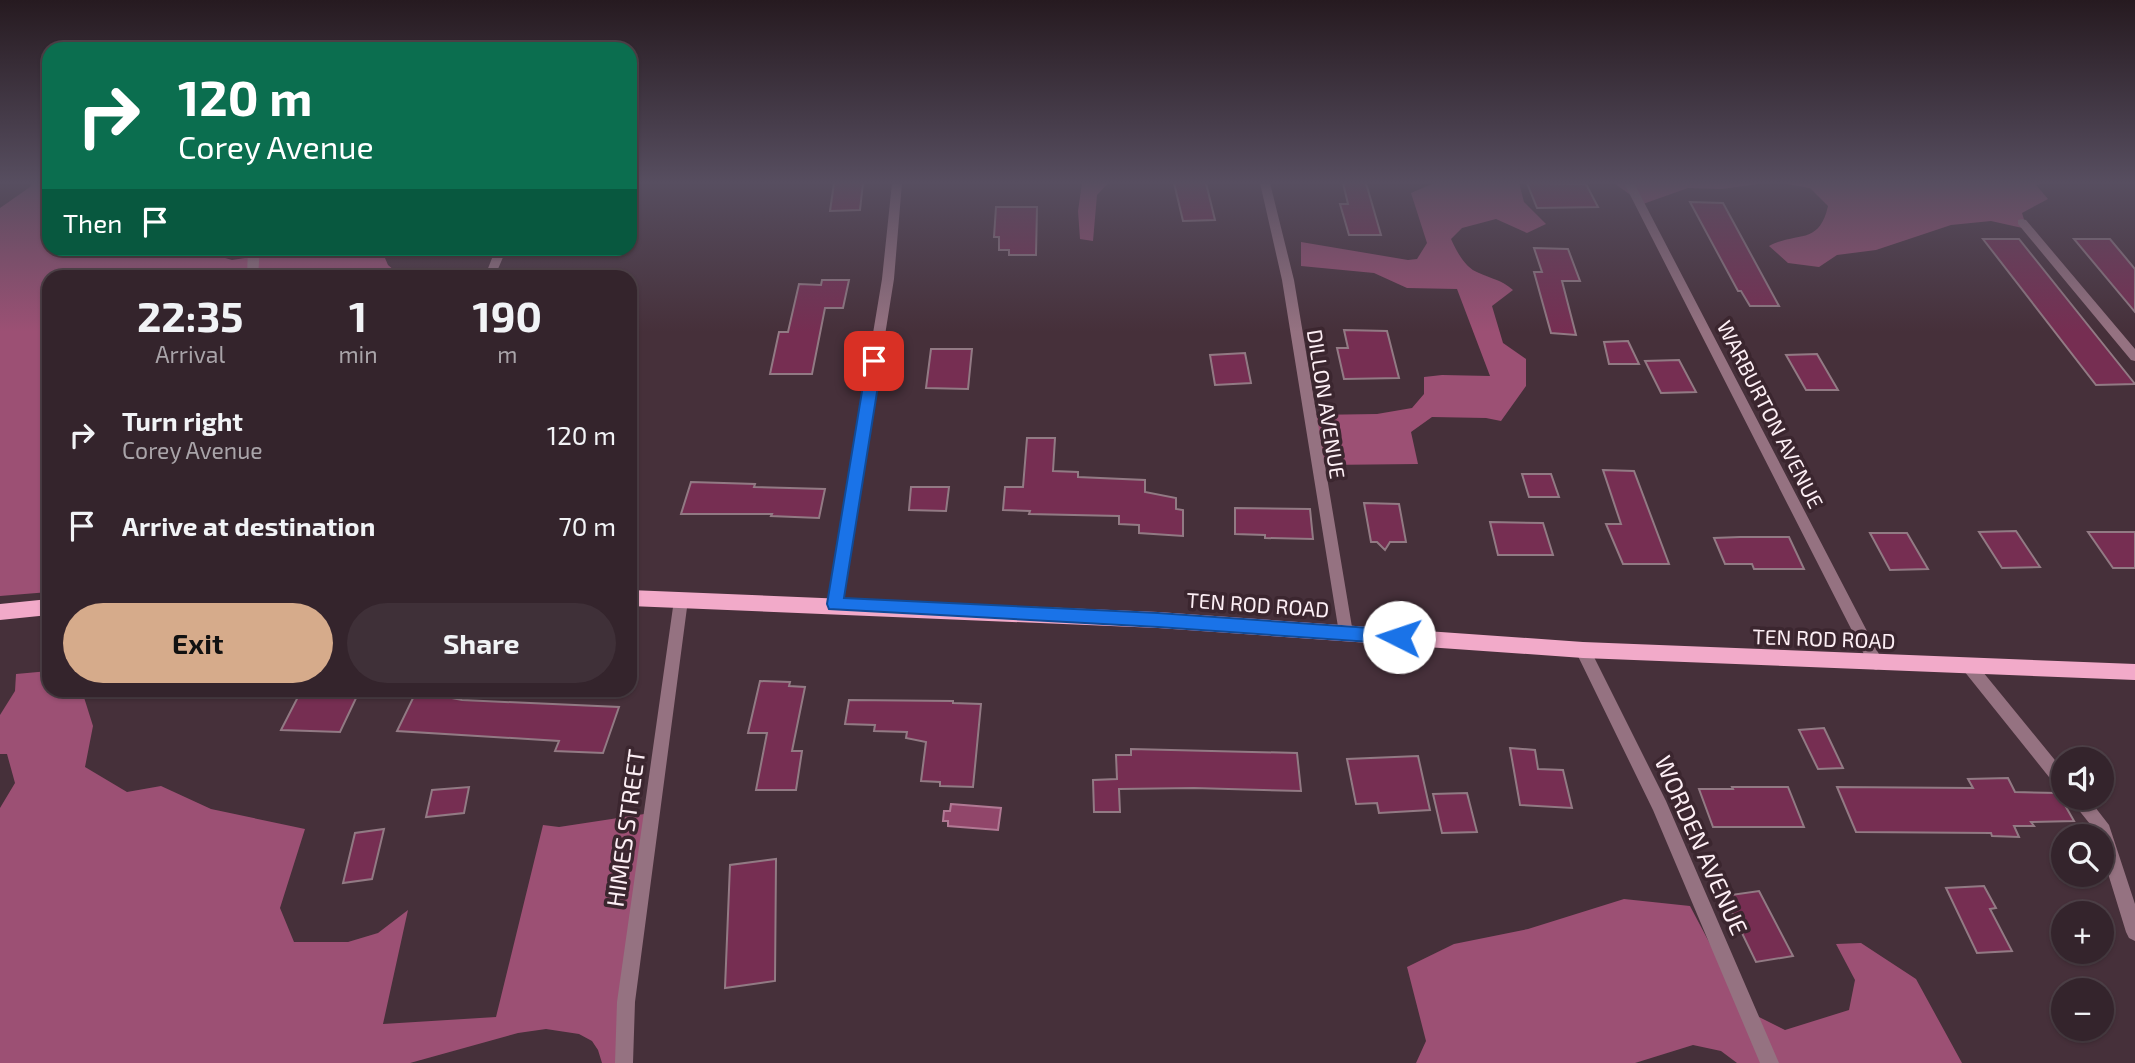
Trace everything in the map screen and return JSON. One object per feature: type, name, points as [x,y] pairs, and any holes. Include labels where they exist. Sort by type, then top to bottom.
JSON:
[{"type":"main road","name":"TEN ROD ROAD","points":[[637,598],[835,604],[1158,620],[1583,650],[2135,672]]},
{"type":"main road","points":[[0,612],[42,608]]},
{"type":"street","points":[[835,604],[888,279],[892,233]]},
{"type":"street","name":"DILLON AVENUE","points":[[1277,233],[1289,280],[1346,633]]},
{"type":"street","name":"WARBURTON AVENUE","points":[[1655,233],[1876,663]]},
{"type":"street","points":[[2031,233],[2135,357]]},
{"type":"street","name":"HIMES STREET","points":[[624,1063],[626,1002],[681,600]]},
{"type":"street","name":"WORDEN AVENUE","points":[[1583,650],[1660,806],[1770,1063]]},
{"type":"street","points":[[1969,666],[2051,767]]},
{"type":"street","points":[[2088,810],[2101,825],[2135,932]]},
{"type":"shaded area","points":[[0,233],[42,233],[42,256],[218,256],[232,260],[258,256],[384,256],[394,270],[42,270],[42,593],[0,596]]},
{"type":"shaded area","points":[[1080,233],[1094,233],[1093,241],[1080,239]]},
{"type":"shaded area","points":[[1424,233],[1457,233],[1451,239],[1466,263],[1479,273],[1513,290],[1492,306],[1503,343],[1526,359],[1526,386],[1501,421],[1486,418],[1432,417],[1411,432],[1418,464],[1323,465],[1312,415],[1377,414],[1412,408],[1424,394],[1424,377],[1490,376],[1457,289],[1407,288],[1374,273],[1301,266],[1301,242],[1408,260],[1417,259],[1427,243]]},
{"type":"shaded area","points":[[1812,233],[1928,233],[1876,250],[1837,255],[1819,267],[1788,263],[1769,246]]},
{"type":"shaded area","points":[[42,672],[42,697],[84,697],[93,726],[85,767],[127,792],[161,786],[211,809],[305,829],[280,908],[294,942],[348,942],[378,933],[408,910],[383,1024],[496,1017],[543,825],[559,827],[651,813],[627,1063],[602,1063],[592,1041],[579,1034],[546,1029],[518,1033],[410,1063],[0,1063],[0,808],[15,783],[7,754],[0,754],[0,715],[15,691],[16,674]]},
{"type":"shaded area","points":[[951,804],[1001,808],[998,830],[948,826],[948,821],[943,821],[944,811],[950,811]]},
{"type":"shaded area","points":[[1624,899],[1690,906],[1745,1010],[1785,1030],[1849,1010],[1855,980],[1836,944],[1861,943],[1916,979],[1962,1063],[1737,1063],[1721,1051],[1693,1045],[1635,1063],[1416,1063],[1426,1041],[1407,967],[1454,944],[1528,929]]},
{"type":"building","points":[[994,233],[1036,233],[1036,255],[1009,255],[1009,250],[999,250],[999,237],[994,237]]},
{"type":"building","points":[[1348,233],[1380,233],[1381,235],[1349,235]]},
{"type":"building","points":[[1707,233],[1739,233],[1779,306],[1750,306],[1741,291],[1738,291]]},
{"type":"building","points":[[1983,239],[2019,239],[2135,384],[2096,385]]},
{"type":"building","points":[[2074,239],[2110,239],[2135,269],[2135,312]]},
{"type":"building","points":[[1534,248],[1568,249],[1580,281],[1562,281],[1576,335],[1551,333],[1534,272],[1542,272]]},
{"type":"building","points":[[822,280],[849,280],[843,308],[825,308],[812,374],[770,374],[779,332],[788,332],[799,284],[821,285]]},
{"type":"building","points":[[1344,330],[1387,331],[1399,378],[1344,379],[1337,348],[1348,348]]},
{"type":"building","points":[[1628,341],[1639,364],[1609,364],[1604,342]]},
{"type":"building","points":[[931,349],[972,349],[968,389],[926,388]]},
{"type":"building","points":[[1245,353],[1251,383],[1215,385],[1210,355]]},
{"type":"building","points":[[1817,354],[1838,390],[1806,390],[1786,355]]},
{"type":"building","points":[[1679,360],[1696,392],[1661,393],[1645,361]]},
{"type":"building","points":[[1027,438],[1055,438],[1053,471],[1078,472],[1078,477],[1145,480],[1145,492],[1176,498],[1176,509],[1183,510],[1183,536],[1139,533],[1139,525],[1119,524],[1119,516],[1029,514],[1030,511],[1003,510],[1005,487],[1023,487]]},
{"type":"building","points":[[1603,470],[1634,471],[1669,564],[1623,564],[1606,524],[1621,524]]},
{"type":"building","points":[[1522,474],[1551,474],[1559,497],[1529,497]]},
{"type":"building","points":[[691,482],[825,489],[819,518],[771,516],[772,514],[681,514]]},
{"type":"building","points":[[911,487],[949,487],[946,511],[909,510]]},
{"type":"building","points":[[1364,503],[1399,504],[1406,542],[1390,542],[1385,550],[1377,542],[1371,542]]},
{"type":"building","points":[[1235,508],[1310,509],[1313,539],[1235,534]]},
{"type":"building","points":[[1490,522],[1543,523],[1553,555],[1498,555]]},
{"type":"building","points":[[2016,531],[2040,567],[2002,568],[1979,532]]},
{"type":"building","points":[[2088,532],[2135,532],[2135,568],[2113,568]]},
{"type":"building","points":[[1870,533],[1907,533],[1928,569],[1890,570]]},
{"type":"building","points":[[1789,537],[1804,569],[1754,569],[1752,564],[1725,564],[1714,538]]},
{"type":"building","points":[[760,681],[790,682],[789,686],[805,687],[792,751],[802,751],[796,790],[756,790],[767,733],[748,733]]},
{"type":"building","points":[[298,697],[357,697],[340,732],[281,730]]},
{"type":"building","points":[[414,697],[619,707],[603,753],[555,751],[559,741],[397,731]]},
{"type":"building","points":[[849,700],[953,701],[981,704],[973,787],[940,786],[940,782],[921,781],[926,742],[906,738],[907,732],[874,731],[875,725],[845,724]]},
{"type":"building","points":[[1824,728],[1843,768],[1818,769],[1799,730]]},
{"type":"building","points":[[1510,748],[1535,750],[1538,769],[1563,770],[1572,808],[1520,805]]},
{"type":"building","points":[[1131,749],[1297,753],[1301,791],[1119,789],[1120,812],[1094,812],[1093,780],[1117,779],[1116,755],[1131,755]]},
{"type":"building","points":[[1418,756],[1430,810],[1379,813],[1377,803],[1356,804],[1347,759]]},
{"type":"building","points":[[2008,778],[2015,792],[2051,793],[2051,810],[2068,810],[2074,821],[2031,822],[2034,826],[2014,826],[2019,837],[1992,836],[1991,833],[1856,832],[1837,787],[1973,788],[1968,779]]},
{"type":"building","points":[[469,787],[464,813],[426,817],[432,790]]},
{"type":"building","points":[[1732,787],[1788,787],[1804,827],[1713,827],[1699,789],[1733,789]]},
{"type":"building","points":[[1467,793],[1477,832],[1442,833],[1433,794]]},
{"type":"building","points":[[384,829],[372,879],[343,883],[355,833]]},
{"type":"building","points":[[776,859],[775,981],[725,988],[730,865]]},
{"type":"building","points":[[1984,886],[1996,908],[1990,909],[2012,951],[1977,953],[1946,888]]},
{"type":"building","points":[[1759,891],[1793,956],[1756,962],[1724,896]]},
{"type":"route","points":[[874,361],[835,604],[1158,620],[1399,637]]}]
